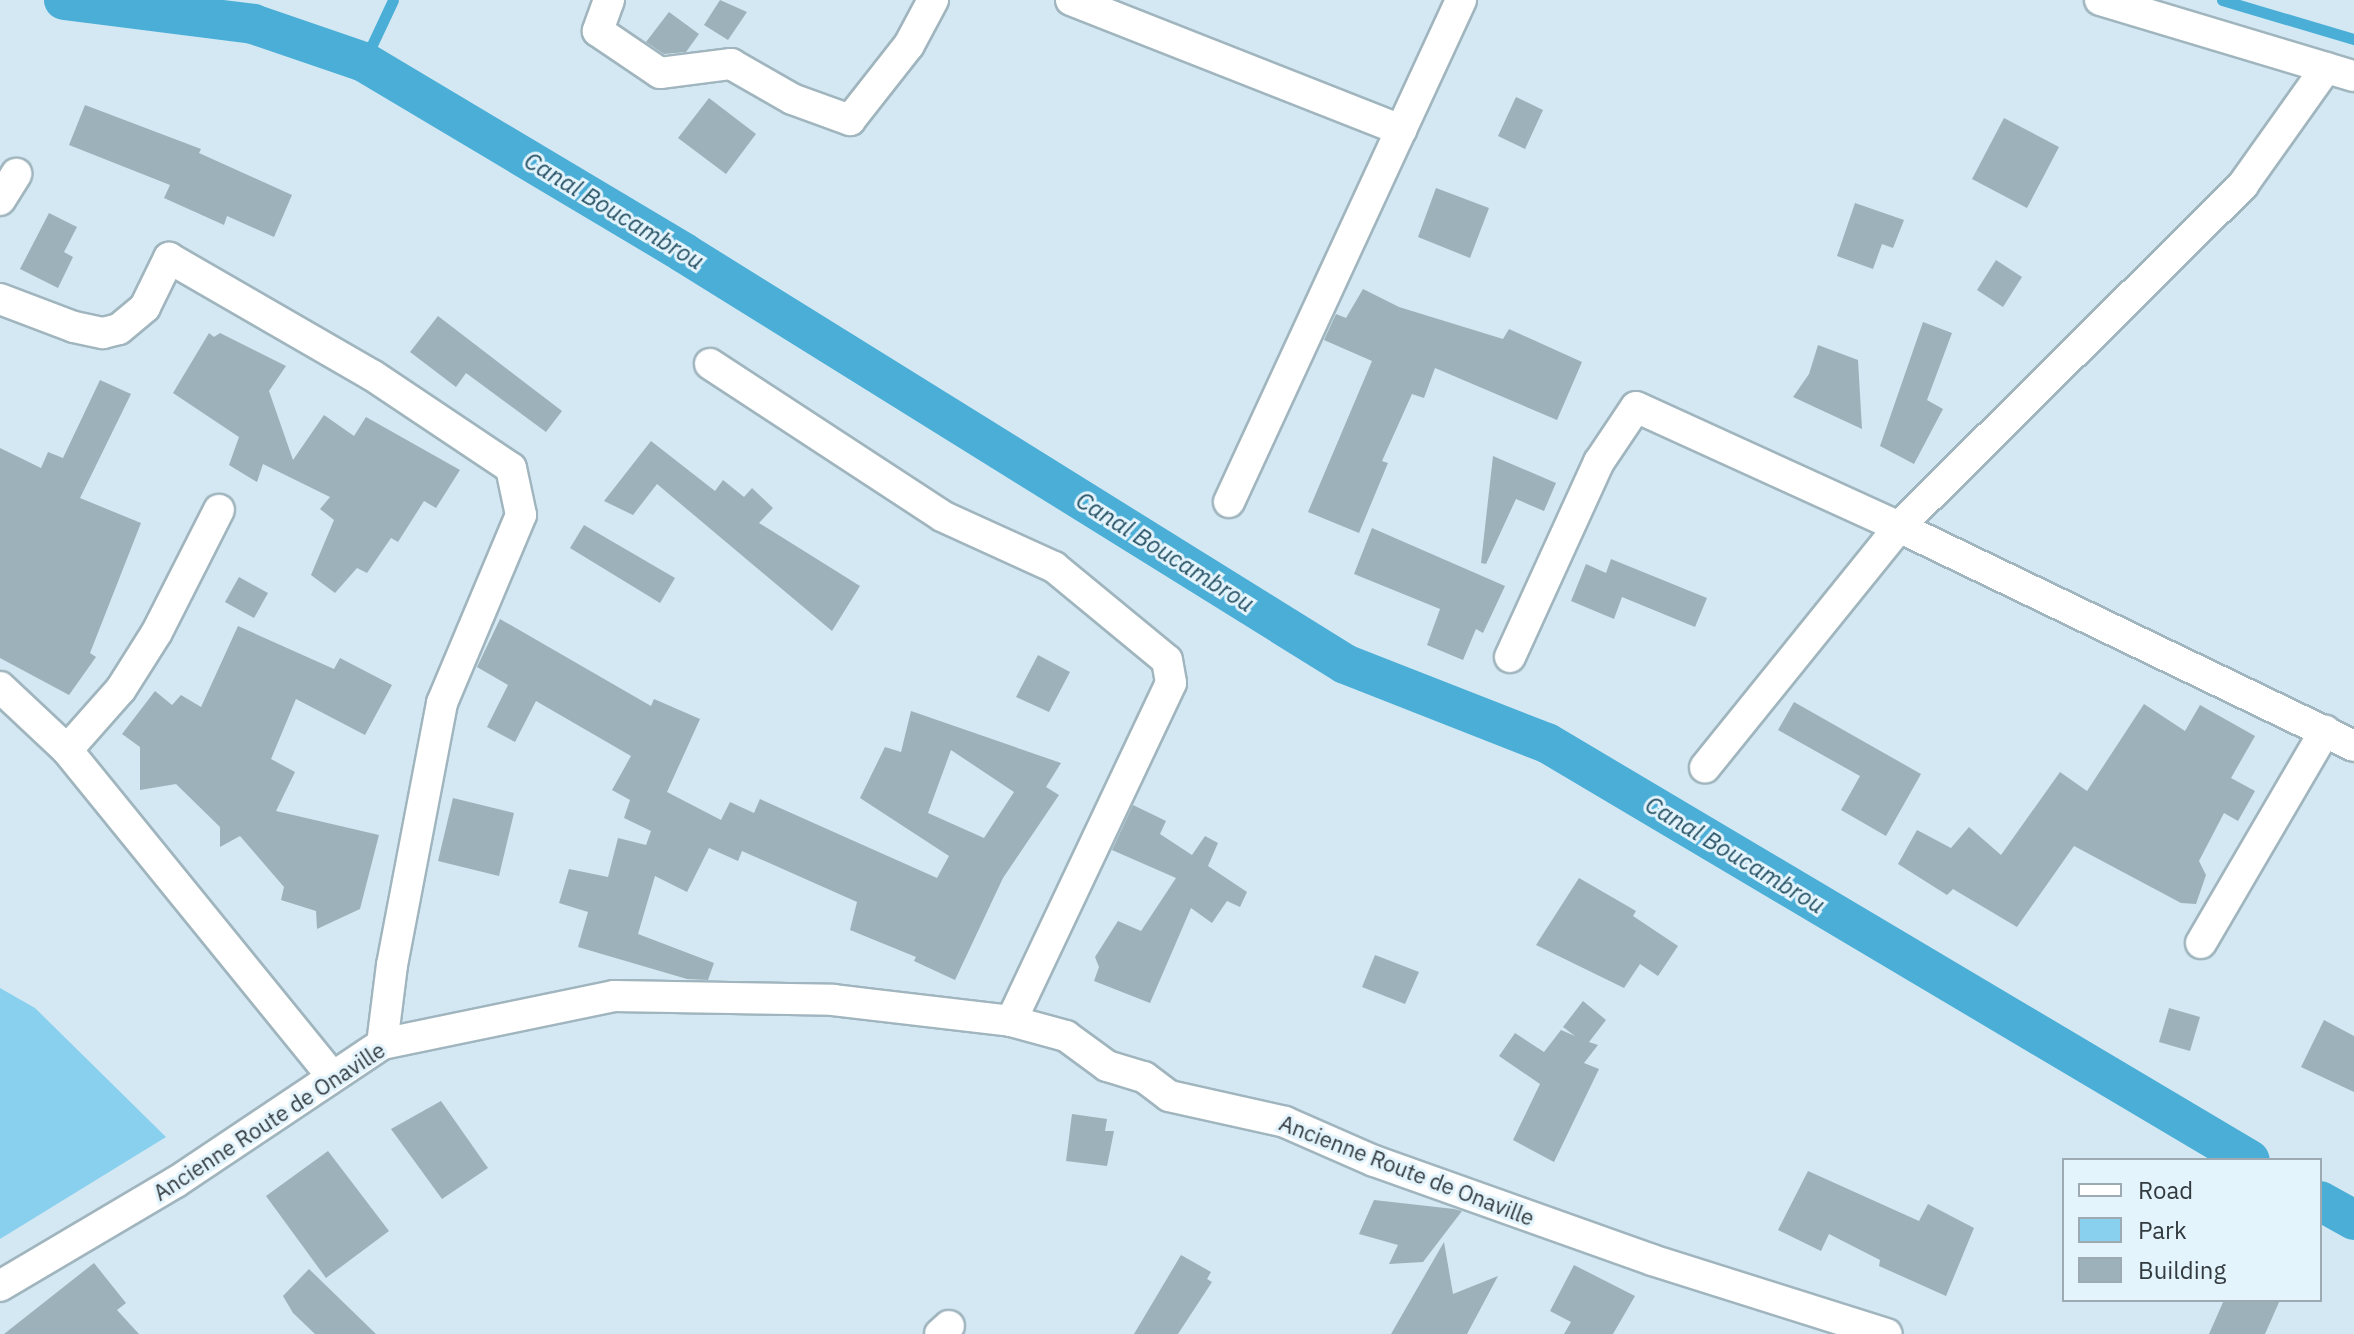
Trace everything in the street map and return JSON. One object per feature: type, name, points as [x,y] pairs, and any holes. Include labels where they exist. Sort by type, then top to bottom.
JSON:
[{"type":"street","points":[[609,0],[598,31],[660,73],[731,64],[792,99],[850,120],[909,45],[933,0]]},
{"type":"street","points":[[1071,0],[1401,130]]},
{"type":"street","points":[[1229,502],[1461,0]]},
{"type":"street","points":[[1705,767],[1899,527],[2243,185],[2340,72],[2100,0]]},
{"type":"street","points":[[0,200],[16,174]]},
{"type":"street","points":[[0,299],[74,327],[103,333],[119,329],[145,307],[169,258],[372,375],[511,468],[521,515],[442,703],[392,965],[382,1044]]},
{"type":"street","points":[[710,364],[942,516],[1054,567],[1167,660],[1171,683],[1011,1021]]},
{"type":"street","points":[[1510,657],[1599,462],[1636,407],[1899,527],[2354,746]]},
{"type":"street","points":[[67,750],[121,689],[157,632],[219,510]]},
{"type":"street","points":[[0,687],[67,750],[332,1076]]},
{"type":"street","points":[[2201,943],[2325,731]]},
{"type":"street","name":"Ancienne Route de Onaville","points":[[0,1286],[176,1182],[382,1044],[614,996],[833,1000],[1011,1021],[1066,1036],[1107,1066],[1144,1077],[1169,1096],[1285,1122],[1374,1161],[1638,1255],[1887,1334]]},
{"type":"green space","points":[[0,988],[35,1008],[166,1137],[0,1239]]},
{"type":"building","points":[[720,0],[747,12],[728,40],[704,25]]},
{"type":"building","points":[[669,12],[699,34],[686,52],[664,54],[646,42]]},
{"type":"building","points":[[1516,97],[1543,110],[1525,149],[1498,136]]},
{"type":"building","points":[[709,98],[756,134],[726,174],[678,138]]},
{"type":"building","points":[[85,105],[201,149],[199,153],[292,195],[274,237],[227,216],[224,225],[164,198],[170,185],[69,145]]},
{"type":"building","points":[[2004,118],[2059,147],[2027,208],[1972,179]]},
{"type":"building","points":[[1436,188],[1489,208],[1470,258],[1418,237]]},
{"type":"building","points":[[1855,203],[1904,220],[1893,248],[1882,244],[1873,269],[1837,256]]},
{"type":"building","points":[[49,213],[77,227],[64,252],[73,257],[58,288],[20,269]]},
{"type":"building","points":[[1996,260],[2022,277],[2003,307],[1977,290]]},
{"type":"building","points":[[1363,289],[1399,307],[1503,339],[1509,329],[1582,362],[1557,420],[1435,368],[1424,398],[1412,394],[1382,461],[1388,463],[1359,533],[1308,512],[1372,361],[1324,340],[1336,314],[1346,318]]},
{"type":"building","points":[[438,316],[562,411],[546,432],[466,373],[456,387],[410,352]]},
{"type":"building","points":[[1923,322],[1952,333],[1927,400],[1943,409],[1914,464],[1880,446]]},
{"type":"building","points":[[209,333],[214,337],[220,333],[286,366],[269,391],[293,460],[324,415],[354,436],[366,417],[460,470],[436,508],[424,501],[398,542],[391,538],[367,573],[357,568],[335,593],[311,575],[334,520],[320,509],[330,497],[263,464],[257,482],[229,465],[239,437],[173,393]]},
{"type":"building","points":[[1818,345],[1858,360],[1862,429],[1793,397],[1809,374]]},
{"type":"building","points":[[100,380],[131,394],[80,498],[141,523],[90,653],[96,657],[69,695],[0,658],[0,448],[41,468],[48,452],[63,458]]},
{"type":"building","points":[[651,441],[715,491],[723,480],[744,497],[752,488],[773,508],[759,523],[860,586],[832,631],[657,484],[633,515],[604,501]]},
{"type":"building","points":[[1493,456],[1556,483],[1544,511],[1516,499],[1486,564],[1481,563]]},
{"type":"building","points":[[584,525],[675,578],[660,603],[570,548]]},
{"type":"building","points":[[1372,528],[1505,586],[1483,633],[1476,629],[1463,660],[1427,645],[1440,609],[1354,574]]},
{"type":"building","points":[[1611,559],[1707,598],[1695,627],[1622,597],[1614,619],[1571,601],[1586,564],[1606,573]]},
{"type":"building","points":[[239,577],[268,593],[254,618],[225,602]]},
{"type":"building","points":[[500,619],[651,706],[654,699],[700,719],[667,792],[721,820],[730,802],[754,813],[760,799],[937,878],[949,856],[860,798],[885,747],[901,752],[911,711],[1061,763],[1046,787],[1059,795],[1003,878],[955,980],[914,961],[916,957],[850,930],[857,902],[742,851],[738,861],[709,848],[687,892],[655,876],[638,934],[714,963],[708,980],[687,979],[578,947],[588,912],[559,903],[569,869],[608,877],[618,838],[646,845],[651,831],[624,818],[630,800],[612,790],[631,756],[536,701],[515,742],[487,727],[508,685],[477,667]],"holes":[[[951,750],[1014,792],[984,838],[928,813]]]},
{"type":"building","points":[[238,626],[334,669],[340,658],[392,685],[365,735],[296,699],[271,759],[295,772],[276,811],[379,835],[360,909],[317,929],[316,911],[281,900],[284,887],[240,836],[220,847],[220,827],[176,784],[140,790],[140,747],[122,734],[155,691],[172,705],[181,695],[201,707]]},
{"type":"building","points":[[1038,655],[1070,672],[1049,712],[1016,697]]},
{"type":"building","points":[[1794,702],[1921,774],[1886,836],[1841,810],[1860,776],[1778,730]]},
{"type":"building","points":[[2144,704],[2185,731],[2200,705],[2255,736],[2231,778],[2255,791],[2238,821],[2224,813],[2199,861],[2206,875],[2196,904],[2181,903],[2074,846],[2017,927],[1953,889],[1947,895],[1898,864],[1917,830],[1951,848],[1969,827],[2001,855],[2060,772],[2087,791]]},
{"type":"building","points":[[453,798],[514,813],[499,876],[438,861]]},
{"type":"building","points":[[1133,805],[1166,821],[1160,834],[1192,855],[1205,836],[1218,843],[1208,866],[1247,892],[1240,907],[1227,901],[1212,923],[1191,908],[1150,1003],[1094,981],[1099,967],[1095,957],[1118,921],[1141,931],[1176,878],[1112,850]]},
{"type":"building","points":[[1579,878],[1636,911],[1633,916],[1678,946],[1658,976],[1640,964],[1624,988],[1536,945]]},
{"type":"building","points":[[1375,955],[1419,972],[1405,1004],[1362,987]]},
{"type":"building","points":[[1583,1001],[1606,1020],[1589,1042],[1598,1045],[1584,1063],[1599,1069],[1554,1162],[1513,1140],[1540,1084],[1499,1056],[1515,1033],[1544,1052],[1561,1030],[1575,1036],[1563,1027]]},
{"type":"building","points":[[2169,1008],[2200,1017],[2190,1051],[2159,1042]]},
{"type":"building","points":[[2324,1020],[2354,1036],[2354,1092],[2301,1067]]},
{"type":"building","points":[[441,1101],[488,1168],[442,1199],[391,1129]]},
{"type":"building","points":[[1072,1114],[1107,1119],[1105,1131],[1114,1131],[1107,1166],[1066,1161]]},
{"type":"building","points":[[328,1151],[389,1231],[326,1278],[266,1196]]},
{"type":"building","points":[[1808,1171],[1919,1221],[1928,1204],[1974,1228],[1946,1296],[1879,1266],[1880,1260],[1829,1234],[1821,1251],[1778,1230]]},
{"type":"building","points":[[1374,1200],[1462,1211],[1423,1262],[1389,1264],[1398,1245],[1359,1234]]},
{"type":"building","points":[[1444,1242],[1453,1294],[1498,1276],[1467,1334],[1391,1334]]},
{"type":"building","points":[[1181,1255],[1211,1272],[1207,1279],[1212,1282],[1178,1334],[1134,1334]]},
{"type":"building","points":[[94,1263],[126,1303],[117,1310],[139,1334],[4,1334]]},
{"type":"building","points":[[1574,1265],[1635,1296],[1613,1334],[1564,1334],[1571,1322],[1550,1311]]},
{"type":"building","points":[[309,1269],[376,1334],[315,1334],[293,1313],[283,1296]]},
{"type":"building","points":[[2223,1302],[2279,1302],[2265,1334],[2209,1334]]},
{"type":"waterway","name":"Canal Boucambrou","points":[[64,0],[253,24],[364,62],[684,253],[1345,664],[1547,743],[2247,1158]]},
{"type":"waterway","points":[[364,62],[393,0]]},
{"type":"waterway","points":[[2222,0],[2354,39]]},
{"type":"waterway","name":"Canal Boucambrou","points":[[2322,1202],[2354,1220]]}]
